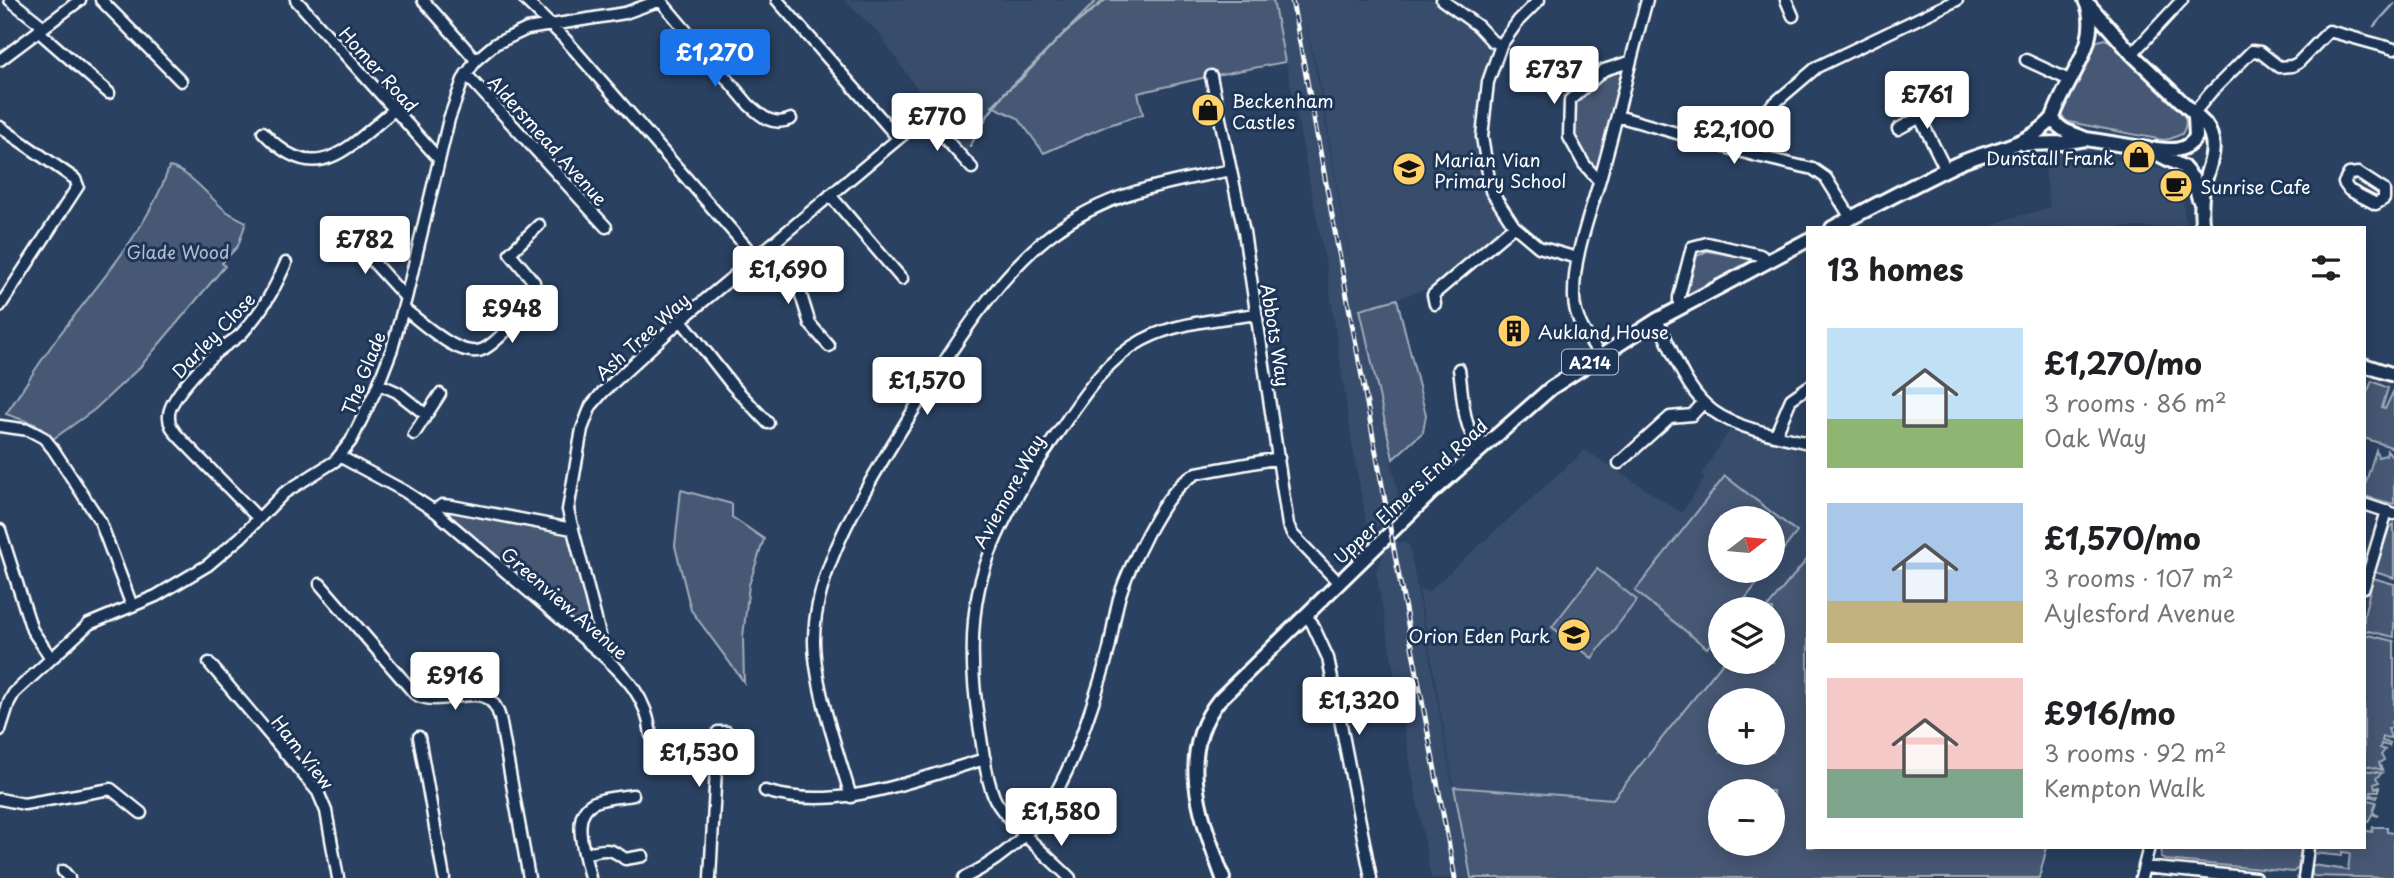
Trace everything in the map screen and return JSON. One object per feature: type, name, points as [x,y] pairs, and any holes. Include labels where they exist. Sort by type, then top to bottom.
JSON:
[{"type":"main road","points":[[2086,1],[2132,54],[2209,129],[2213,142],[2213,157],[2205,182],[2201,209]]},
{"type":"main road","points":[[2020,144],[2053,118],[2089,40],[2092,20],[2086,1]]},
{"type":"main road","points":[[2089,40],[2100,32],[2114,34]]},
{"type":"main road","points":[[1836,226],[1964,161],[2020,144],[2064,137],[2148,149],[2172,150],[2187,147],[2196,137],[2194,115]]},
{"type":"main road","points":[[2053,118],[2064,137]]},
{"type":"main road","points":[[2148,149],[2174,160],[2188,172],[2196,186],[2203,226]]},
{"type":"main road","name":"Upper Elmers End Road","points":[[1223,878],[1196,787],[1195,760],[1206,718],[1219,700],[1338,582],[1480,448],[1551,388],[1679,307],[1806,241]]},
{"type":"main road","points":[[2366,366],[2394,375]]},
{"type":"street","points":[[10,0],[109,93]]},
{"type":"street","points":[[0,60],[80,0]]},
{"type":"street","points":[[101,0],[181,81]]},
{"type":"street","name":"Homer Road","points":[[296,0],[438,158]]},
{"type":"street","points":[[423,0],[476,60]]},
{"type":"street","points":[[525,0],[565,39],[755,257]]},
{"type":"street","points":[[661,0],[763,118],[780,122],[790,119]]},
{"type":"street","name":"The Glade","points":[[0,730],[3,708],[14,693],[89,624],[164,592],[202,569],[234,543],[284,493],[332,464],[357,432],[379,384],[405,304],[449,118],[467,74],[476,60],[495,44],[527,29],[625,13],[661,0]]},
{"type":"street","points":[[778,0],[898,138]]},
{"type":"street","points":[[1442,0],[1455,3],[1492,41],[1501,45]]},
{"type":"street","points":[[1539,0],[1519,20],[1501,45],[1488,82],[1482,136],[1491,191],[1514,226],[1539,247],[1577,258]]},
{"type":"street","points":[[1600,355],[1582,328],[1573,299],[1577,258],[1647,0]]},
{"type":"street","points":[[1786,0],[1793,16]]},
{"type":"street","points":[[1757,156],[1770,107],[1817,67],[1957,0]]},
{"type":"street","points":[[2132,54],[2182,0]]},
{"type":"street","points":[[2194,115],[2211,92],[2252,51],[2260,52],[2279,67],[2292,66],[2329,31],[2394,48]]},
{"type":"street","points":[[2026,60],[2069,80]]},
{"type":"street","points":[[1599,181],[1584,164],[1569,137],[1570,100],[1604,71],[1629,62]]},
{"type":"street","name":"Aldersmead Avenue","points":[[467,74],[606,227]]},
{"type":"street","name":"Abbots Way","points":[[1211,76],[1250,270],[1290,530],[1338,582]]},
{"type":"street","name":"Ash Tree Way","points":[[598,651],[600,635],[568,510],[582,429],[591,406],[681,320],[941,103]]},
{"type":"street","points":[[1898,129],[1941,106]]},
{"type":"street","points":[[263,132],[285,154],[308,160],[321,160],[344,150],[394,110]]},
{"type":"street","points":[[1617,116],[1813,169],[1826,178],[1851,218]]},
{"type":"street","points":[[926,118],[972,168]]},
{"type":"street","points":[[1920,118],[1946,170]]},
{"type":"street","points":[[0,127],[75,179],[78,186],[0,304]]},
{"type":"street","points":[[850,797],[822,694],[814,643],[815,626],[831,565],[854,511],[877,469],[948,355],[1027,255],[1072,221],[1133,191],[1231,170]]},
{"type":"street","points":[[830,195],[902,279]]},
{"type":"street","points":[[346,232],[405,304],[457,348],[472,352],[485,348],[534,300],[534,282],[510,254],[539,225]]},
{"type":"street","points":[[1435,304],[1433,295],[1514,226]]},
{"type":"street","points":[[1679,307],[1679,297],[1692,247],[1707,243],[1760,255],[1769,261]]},
{"type":"street","points":[[764,250],[800,292],[810,324],[829,346]]},
{"type":"street","name":"Darley Close","points":[[259,519],[180,439],[171,425],[169,415],[172,402],[182,390],[218,351],[243,332],[265,305],[286,263]]},
{"type":"street","name":"Aviemore Way","points":[[1070,878],[1002,810],[989,781],[973,679],[972,652],[977,598],[993,546],[1038,462],[1097,379],[1124,352],[1141,341],[1187,325],[1256,314]]},
{"type":"street","points":[[681,320],[732,386],[768,423]]},
{"type":"street","points":[[1657,320],[1690,385],[1703,403],[1730,421],[1806,442]]},
{"type":"street","points":[[1459,369],[1471,438],[1480,448]]},
{"type":"street","points":[[379,384],[397,392],[425,414]]},
{"type":"street","points":[[1776,435],[1791,399],[1806,388]]},
{"type":"street","points":[[414,434],[440,394]]},
{"type":"street","points":[[1619,463],[1670,417],[1692,415],[1703,403]]},
{"type":"street","points":[[0,426],[24,428],[40,435],[60,457],[100,521],[132,606]]},
{"type":"street","name":"Greenview Avenue","points":[[339,456],[434,510],[598,651],[621,673],[641,698],[647,711],[651,736]]},
{"type":"street","points":[[964,878],[998,858],[1026,834],[1052,802],[1071,766],[1100,679],[1121,592],[1132,565],[1156,518],[1182,483],[1205,471],[1279,458]]},
{"type":"street","name":"Greenview Avenue","points":[[434,510],[442,505],[452,506],[572,529]]},
{"type":"street","points":[[2366,505],[2390,513],[2366,581]]},
{"type":"street","points":[[0,530],[32,630],[51,658]]},
{"type":"street","points":[[320,584],[415,694],[436,700],[477,694],[487,698],[495,706],[500,718],[529,878]]},
{"type":"street","points":[[1305,615],[1312,623],[1328,658],[1371,878]]},
{"type":"street","name":"Ham View","points":[[209,663],[318,792],[326,811],[338,878]]},
{"type":"street","points":[[710,878],[718,732],[727,732]]},
{"type":"street","points":[[419,737],[444,878]]},
{"type":"street","points":[[765,791],[807,800],[850,797],[985,759]]},
{"type":"street","points":[[0,799],[24,804],[111,789],[141,813]]},
{"type":"street","points":[[590,878],[580,823],[587,808],[601,800],[634,794]]},
{"type":"street","points":[[585,853],[609,849],[625,859],[643,856]]},
{"type":"street","points":[[2141,878],[2148,849]]},
{"type":"street","points":[[2304,878],[2308,849]]},
{"type":"street","points":[[2144,867],[2255,878]]},
{"type":"shaded area","points":[[844,0],[1097,0],[992,106],[967,152],[932,111],[879,33]]},
{"type":"shaded area","name":"Marian Vian Primary School","points":[[1274,0],[1435,0],[1475,29],[1493,50],[1483,82],[1476,143],[1489,195],[1509,224],[1434,287],[1359,310],[1400,504],[1390,517],[1395,542],[1409,544],[1469,878],[1431,878],[1376,571],[1385,551],[1380,526],[1367,525],[1352,444],[1327,270]],"holes":[[[1303,14],[1319,77],[1356,294]]]},
{"type":"shaded area","points":[[2065,150],[2066,155],[2112,159],[2170,171],[2182,190],[2186,226],[1991,226],[2050,208],[2043,152]]},
{"type":"shaded area","name":"Orion Eden Park","points":[[1729,431],[1806,452],[1806,560],[1776,597],[1708,597],[1708,674],[1713,674],[1613,800],[1454,787],[1419,589],[1428,592],[1585,450],[1682,513]]},
{"type":"green space","points":[[1097,0],[1273,0],[1285,62],[1138,93],[1143,114],[1106,126],[1044,153],[1018,118],[992,106]]},
{"type":"green space","points":[[2104,39],[2115,43],[2174,100],[2186,120],[2182,134],[2163,140],[2064,119],[2061,109],[2092,43]]},
{"type":"green space","points":[[1629,62],[1599,181],[1569,137],[1570,100],[1604,70]]},
{"type":"green space","name":"Glade Wood","points":[[169,167],[184,173],[226,211],[246,222],[238,246],[222,263],[225,266],[140,367],[94,410],[53,439],[37,425],[6,414],[57,338],[135,234],[149,212]]},
{"type":"green space","points":[[1707,251],[1754,259],[1685,298],[1697,256]]},
{"type":"green space","points":[[1397,299],[1426,415],[1423,432],[1393,459],[1360,309]]},
{"type":"green space","points":[[2372,381],[2388,388],[2382,408],[2385,409],[2394,390],[2394,448],[2366,439],[2366,394]]},
{"type":"green space","points":[[2376,450],[2378,457],[2386,455],[2387,450],[2394,458],[2394,504],[2366,497],[2366,482]]},
{"type":"green space","points":[[1725,476],[1764,506],[1708,506],[1708,583],[1758,583],[1746,597],[1708,597],[1707,648],[1635,591]]},
{"type":"green space","points":[[681,490],[732,504],[732,517],[764,539],[749,585],[743,637],[744,682],[691,610],[675,546]]},
{"type":"green space","points":[[445,509],[566,533],[571,540],[593,632],[588,634],[582,631],[443,513]]},
{"type":"green space","points":[[1785,523],[1797,532],[1785,548]]},
{"type":"green space","points":[[2394,524],[2394,578],[2375,572],[2389,528]]},
{"type":"green space","points":[[1806,560],[1806,849],[2046,849],[2039,878],[1471,878],[1454,787],[1613,799],[1713,674],[1785,674],[1785,597],[1776,597]]},
{"type":"green space","points":[[1597,569],[1637,600],[1592,658],[1552,627]]},
{"type":"green space","points":[[2373,578],[2394,584],[2394,637],[2366,630],[2366,607]]},
{"type":"green space","points":[[2366,634],[2394,641],[2394,720],[2391,722],[2393,728],[2388,729],[2391,738],[2383,737],[2382,741],[2390,743],[2389,746],[2381,744],[2380,748],[2385,750],[2381,755],[2384,760],[2379,763],[2382,770],[2366,766]]},
{"type":"green space","points":[[2366,770],[2382,773],[2376,778],[2379,782],[2374,784],[2375,788],[2379,787],[2379,791],[2371,791],[2371,795],[2378,795],[2377,798],[2369,796],[2368,800],[2376,802],[2373,812],[2378,816],[2372,814],[2368,822]]},
{"type":"green space","points":[[2373,827],[2387,827],[2387,832],[2394,833],[2394,878],[2312,874],[2312,865],[2348,870],[2350,853],[2342,852],[2342,856],[2313,853],[2314,849],[2366,849],[2366,830],[2372,832]]},
{"type":"green space","points":[[2162,849],[2301,849],[2298,868],[2293,872],[2161,858]]},
{"type":"waterway","points":[[970,146],[1005,92],[1020,80],[1064,33],[1105,0]]},
{"type":"waterway","points":[[2374,26],[2394,4]]},
{"type":"railway","points":[[1292,0],[1455,878]]},
{"type":"place","name":"Beckenham Castles","points":[[1208,110]]},
{"type":"place","name":"Dunstall Frank","points":[[2139,157]]},
{"type":"place","name":"Marian Vian Primary School","points":[[1409,169]]},
{"type":"place","name":"Sunrise Cafe","points":[[2176,186]]},
{"type":"place","name":"Aukland House","points":[[1514,331]]},
{"type":"place","name":"Orion Eden Park","points":[[1574,635]]}]
